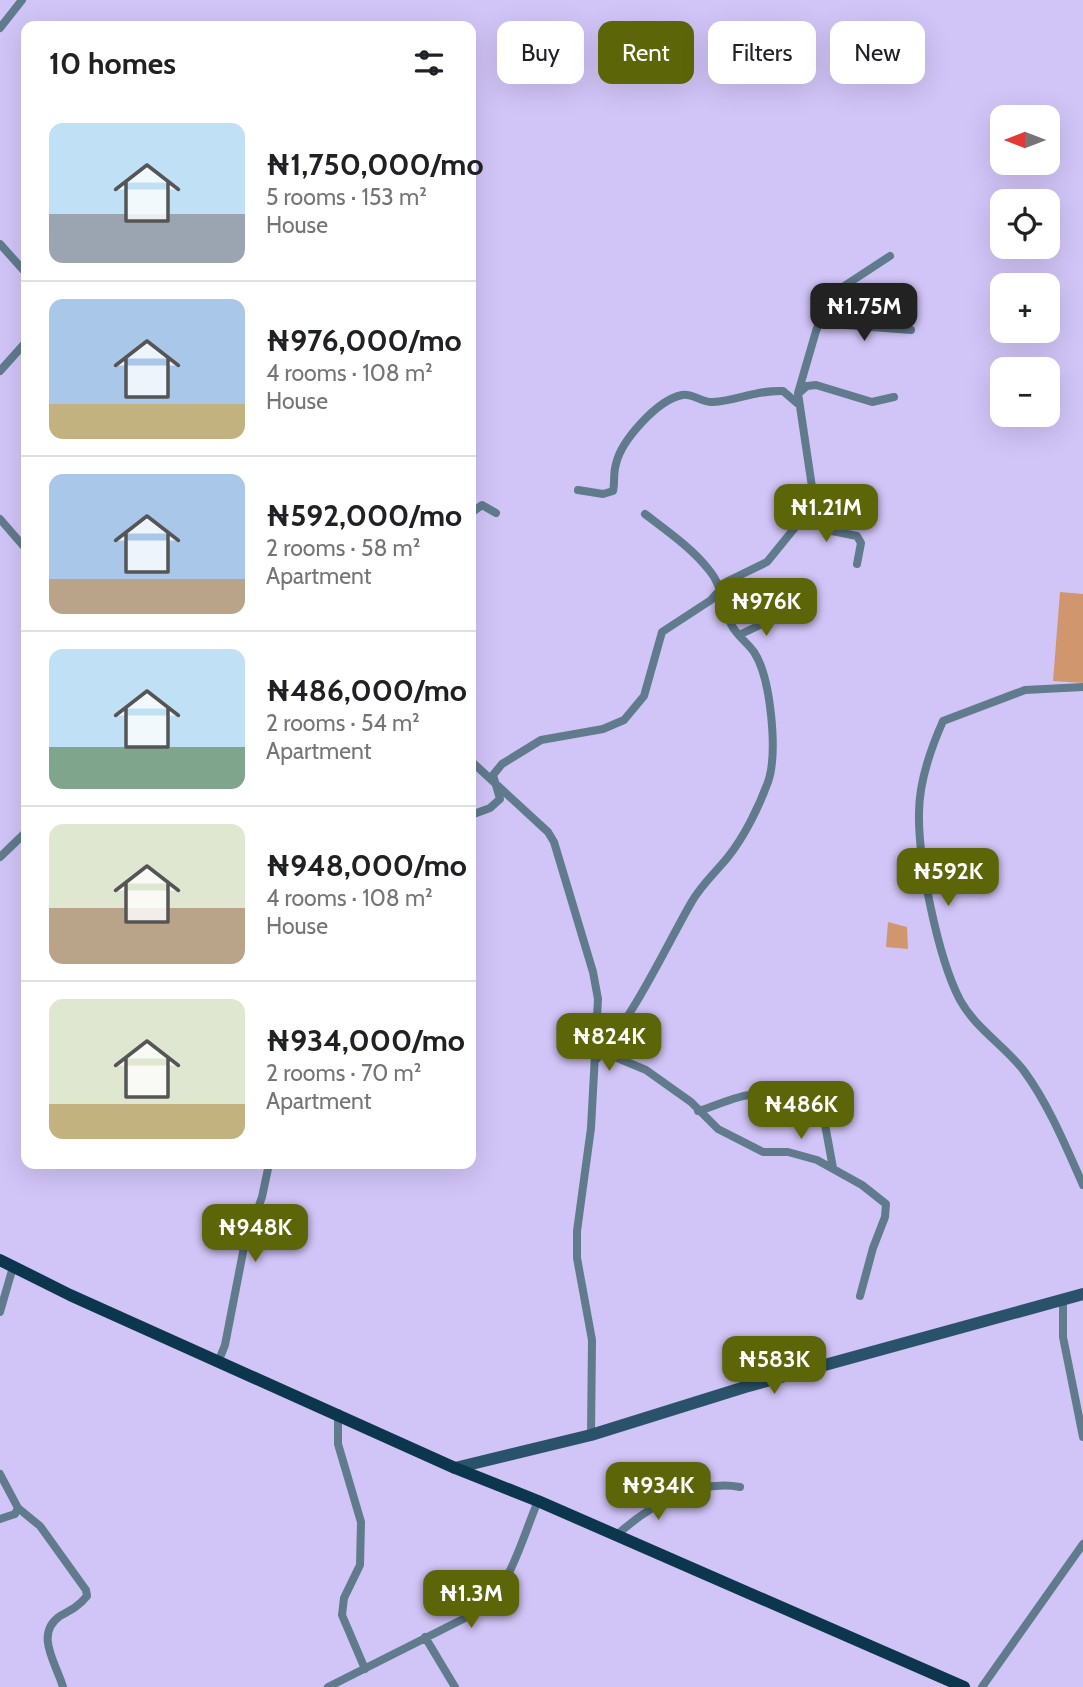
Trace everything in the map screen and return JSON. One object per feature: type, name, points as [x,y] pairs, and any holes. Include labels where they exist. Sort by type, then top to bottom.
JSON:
[{"type":"main road","points":[[0,1260],[454,1468],[538,1500],[964,1687]]},
{"type":"main road","points":[[454,1468],[591,1435],[745,1387],[1083,1294]]},
{"type":"street","points":[[0,28],[22,0]]},
{"type":"street","points":[[0,244],[21,267]]},
{"type":"street","points":[[476,812],[497,804],[499,789],[494,779],[495,770],[541,740],[617,725],[634,712],[644,696],[662,632],[711,600],[736,575],[767,562],[806,514],[810,506],[812,487],[799,393],[819,323],[830,296],[890,256]]},
{"type":"street","points":[[819,323],[911,330]]},
{"type":"street","points":[[0,371],[21,348]]},
{"type":"street","points":[[799,393],[807,386],[816,385],[872,402],[894,397]]},
{"type":"street","points":[[578,490],[603,494],[613,491],[615,466],[628,439],[652,414],[677,397],[690,395],[709,402],[745,394],[783,391],[795,398],[799,405]]},
{"type":"street","points":[[476,509],[482,505],[496,513]]},
{"type":"street","points":[[595,1061],[620,1032],[649,985],[692,902],[741,836],[768,781],[772,751],[768,701],[760,666],[753,651],[732,626],[720,589],[700,561],[645,514]]},
{"type":"street","points":[[806,514],[827,530],[857,536],[862,543],[857,564]]},
{"type":"street","points":[[0,519],[21,543]]},
{"type":"street","points":[[739,635],[781,615]]},
{"type":"street","points":[[1083,687],[1025,690],[943,721],[930,755],[919,811],[922,851],[932,905],[944,957],[960,1000],[980,1026],[1024,1071],[1044,1103],[1083,1185]]},
{"type":"street","points":[[476,766],[548,832],[561,860],[598,999],[591,1128],[577,1231],[577,1258],[592,1340],[591,1435]]},
{"type":"street","points":[[0,857],[21,837]]},
{"type":"street","points":[[603,1052],[646,1070],[691,1102],[718,1129],[763,1152],[788,1152],[817,1160],[862,1185],[887,1204],[886,1217],[873,1248],[860,1296]]},
{"type":"street","points":[[698,1111],[749,1094],[772,1097],[799,1106],[824,1119],[833,1168]]},
{"type":"street","points":[[219,1360],[225,1345],[244,1247],[262,1197],[268,1169]]},
{"type":"street","points":[[0,1312],[13,1267]]},
{"type":"street","points":[[1060,1302],[1063,1306],[1063,1338],[1083,1437]]},
{"type":"street","points":[[338,1413],[338,1444],[361,1522],[360,1565],[341,1607],[365,1669]]},
{"type":"street","points":[[0,1474],[18,1508],[40,1526],[86,1590],[86,1596],[80,1605],[51,1623],[47,1632],[47,1645],[62,1687]]},
{"type":"street","points":[[617,1535],[644,1513],[695,1489],[725,1485],[740,1487]]},
{"type":"street","points":[[328,1687],[483,1609],[494,1599],[507,1577],[538,1500]]},
{"type":"street","points":[[0,1519],[15,1514],[18,1508]]},
{"type":"street","points":[[982,1687],[1083,1544]]},
{"type":"street","points":[[425,1637],[455,1687]]},
{"type":"shaded area","points":[[1060,592],[1083,594],[1083,683],[1053,681]]},
{"type":"shaded area","points":[[888,922],[907,927],[908,949],[886,947]]}]
